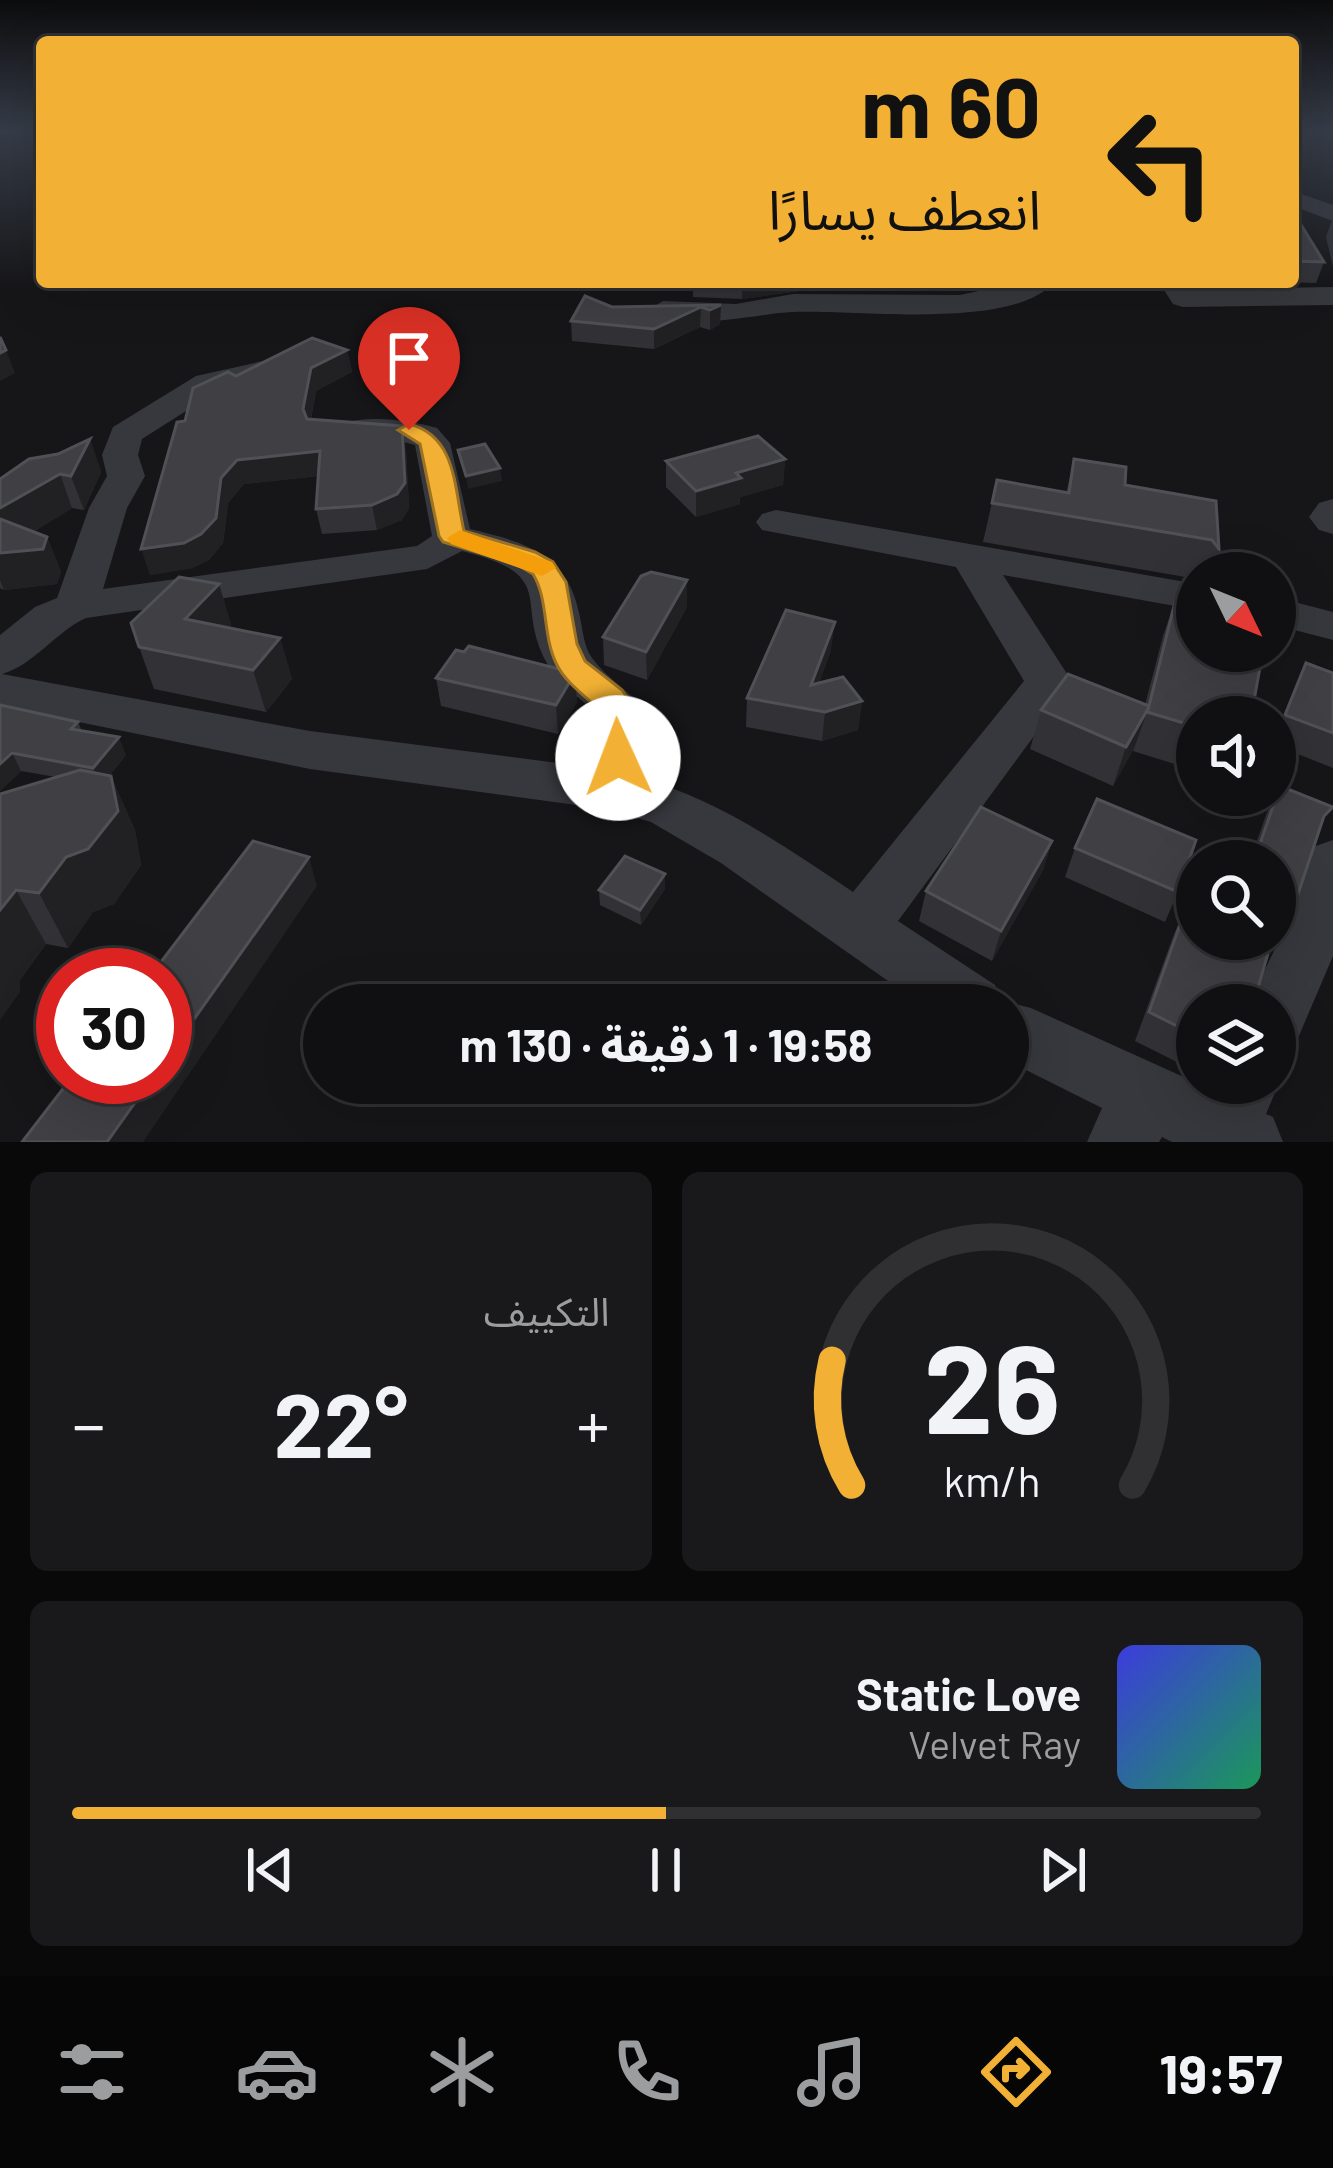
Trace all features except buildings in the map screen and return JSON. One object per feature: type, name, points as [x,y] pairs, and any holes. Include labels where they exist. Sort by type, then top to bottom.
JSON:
[{"type":"street","points":[[1299,195],[1333,196]]},
{"type":"street","points":[[1299,198],[1333,214]]},
{"type":"street","points":[[864,306],[888,288]]},
{"type":"street","points":[[628,313],[694,308],[740,313],[788,303],[864,306],[971,301],[1036,288]]},
{"type":"street","points":[[1176,288],[1183,298],[1267,290],[1333,296]]},
{"type":"street","points":[[76,605],[108,508],[126,476],[120,455],[125,434],[208,383],[268,370]]},
{"type":"street","points":[[0,659],[51,617],[76,605],[427,557],[444,548],[452,536],[432,443],[425,435],[392,429],[331,433]]},
{"type":"street","points":[[1333,511],[1329,518],[1333,522]]},
{"type":"street","points":[[776,522],[1176,594]]},
{"type":"street","points":[[452,536],[526,558],[543,568],[552,582],[562,644],[573,667],[611,698],[630,726],[606,789]]},
{"type":"street","points":[[859,928],[1049,683],[971,557]]},
{"type":"street","points":[[1296,616],[1333,626]]},
{"type":"street","points":[[0,690],[310,750],[606,789],[668,806],[741,847],[942,984]]},
{"type":"street","points":[[1290,984],[1316,926],[1333,863]]},
{"type":"street","points":[[1029,1044],[1135,1118],[1239,1118]]},
{"type":"slow traffic","points":[[460,538],[526,558],[542,568]]},
{"type":"route","points":[[409,430],[432,443],[452,536],[526,558],[543,568],[552,582],[562,644],[573,667],[611,698],[630,726],[618,758]]}]
